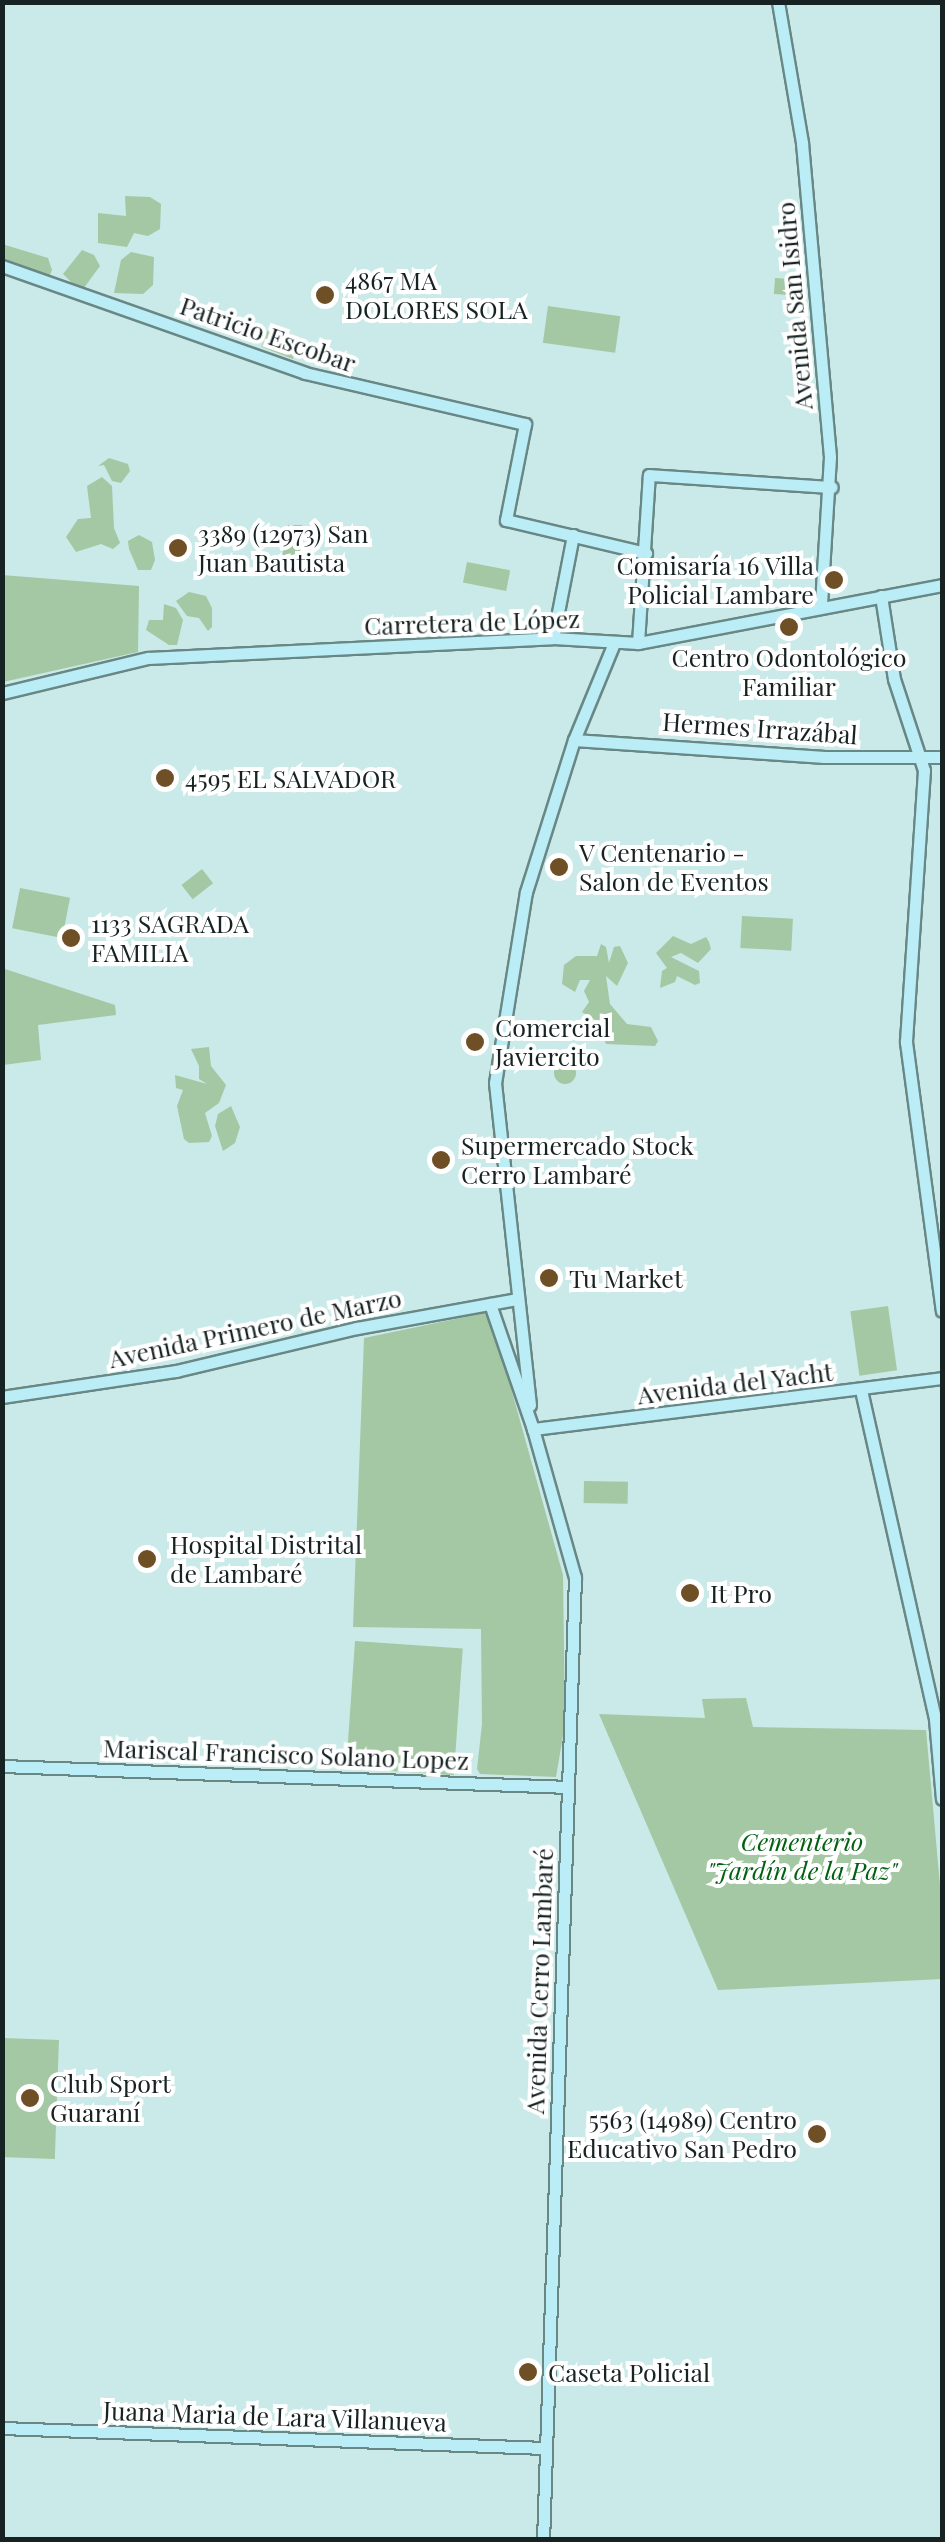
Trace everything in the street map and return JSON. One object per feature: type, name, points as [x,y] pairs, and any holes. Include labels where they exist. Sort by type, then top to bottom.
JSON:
[{"type":"street","name":"Avenida San Isidro","points":[[778,2],[802,143],[832,487],[821,606]]},
{"type":"street","name":"Patricio Escobar","points":[[2,266],[305,373],[525,424],[506,520],[572,535]]},
{"type":"street","points":[[638,643],[649,475],[832,487]]},
{"type":"street","points":[[553,638],[572,535],[646,553]]},
{"type":"street","name":"Carretera de López","points":[[2,693],[148,658],[553,638],[638,643],[942,584]]},
{"type":"street","points":[[881,596],[894,679],[913,748],[924,770],[906,1042],[942,1310]]},
{"type":"street","name":"Avenida Cerro Lambaré","points":[[533,1429],[516,1299],[496,1084],[526,892],[574,740],[614,643]]},
{"type":"street","name":"Hermes Irrazábal","points":[[574,740],[824,758],[942,757]]},
{"type":"street","name":"Avenida Primero de Marzo","points":[[2,1397],[176,1372],[357,1328],[516,1299]]},
{"type":"street","name":"Avenida Cerro Lambaré","points":[[490,1304],[533,1429],[575,1577],[543,2540]]},
{"type":"street","name":"Avenida del Yacht","points":[[533,1429],[942,1378]]},
{"type":"street","points":[[861,1390],[939,1720],[942,1799]]},
{"type":"street","name":"Mariscal Francisco Solano Lopez","points":[[2,1766],[568,1786]]},
{"type":"street","name":"Juana Maria de Lara Villanueva","points":[[2,2428],[546,2448]]},
{"type":"green space","points":[[125,196],[150,197],[161,204],[160,229],[148,236],[134,233],[127,247],[98,243],[98,213],[126,216]]},
{"type":"green space","points":[[2,244],[48,258],[52,270],[47,282],[3,270]]},
{"type":"green space","points":[[82,250],[94,255],[100,266],[81,292],[63,274]]},
{"type":"green space","points":[[131,252],[154,257],[153,285],[143,294],[114,293],[121,260]]},
{"type":"green space","points":[[775,278],[801,280],[800,296],[774,294]]},
{"type":"green space","points":[[548,306],[620,316],[615,353],[543,343]]},
{"type":"green space","points":[[268,329],[300,341],[293,359],[261,347]]},
{"type":"green space","points":[[109,458],[128,464],[130,471],[121,483],[112,481],[104,465],[98,466]]},
{"type":"green space","points":[[102,477],[112,486],[114,528],[120,543],[113,549],[101,544],[76,552],[66,537],[78,519],[91,518],[87,486]]},
{"type":"green space","points":[[288,525],[302,525],[300,562],[295,567],[283,564]]},
{"type":"green space","points":[[139,535],[152,542],[155,560],[151,570],[138,570],[129,549],[128,541]]},
{"type":"green space","points":[[467,562],[510,570],[506,591],[463,583]]},
{"type":"green space","points":[[2,575],[139,586],[138,652],[3,682]]},
{"type":"green space","points":[[189,592],[206,596],[212,608],[212,627],[208,631],[199,618],[187,616],[176,601]]},
{"type":"green space","points":[[164,604],[176,608],[183,620],[177,645],[169,645],[146,630],[149,620],[163,620]]},
{"type":"green space","points":[[202,869],[213,883],[193,899],[182,885]]},
{"type":"green space","points":[[20,888],[70,898],[62,938],[12,928]]},
{"type":"green space","points":[[742,916],[793,919],[791,951],[740,948]]},
{"type":"green space","points":[[673,936],[691,944],[706,937],[709,942],[711,949],[698,963],[681,953],[671,957],[699,971],[700,983],[695,985],[677,976],[675,982],[660,988],[662,971],[667,968],[656,953]]},
{"type":"green space","points":[[601,944],[606,947],[609,963],[614,947],[620,946],[628,963],[617,986],[606,976],[610,1004],[627,1024],[651,1027],[658,1041],[655,1046],[606,1044],[597,1021],[582,1012],[589,1002],[584,991],[590,980],[580,980],[575,992],[562,984],[564,965],[576,956],[597,956]]},
{"type":"green space","points":[[2,968],[115,1005],[116,1015],[38,1025],[41,1060],[3,1065]]},
{"type":"green space","points":[[209,1047],[211,1066],[226,1085],[219,1103],[205,1113],[212,1136],[209,1142],[189,1143],[184,1139],[177,1106],[183,1090],[176,1088],[175,1075],[207,1084],[199,1079],[199,1066],[191,1049]]},
{"type":"green space","points":[[565,1062],[573,1065],[573,1081],[565,1084],[557,1081],[554,1073],[557,1065]]},
{"type":"green space","points":[[231,1106],[240,1127],[235,1143],[223,1151],[215,1126],[218,1114]]},
{"type":"green space","points":[[888,1306],[897,1370],[859,1376],[850,1311]]},
{"type":"green space","points":[[484,1313],[492,1320],[563,1575],[565,1724],[556,1777],[480,1774],[477,1769],[482,1724],[481,1629],[353,1627],[364,1338]]},
{"type":"green space","points":[[584,1481],[628,1482],[628,1504],[584,1503]]},
{"type":"green space","points":[[355,1641],[463,1649],[454,1775],[346,1768]]},
{"type":"green space","name":"Cementerio \"Jardín de la Paz\"","points":[[746,1698],[753,1727],[926,1730],[942,1907],[942,1979],[718,1990],[599,1714],[705,1718],[702,1699]]},
{"type":"green space","name":"Club Sport Guaraní","points":[[3,2038],[59,2040],[55,2159],[2,2157]]},
{"type":"place","name":"4867 MA DOLORES SOLA","points":[[325,295]]},
{"type":"place","name":"3389 (12973) San Juan Bautista","points":[[178,548]]},
{"type":"place","name":"Comisaría 16 Villa Policial Lambare","points":[[834,580]]},
{"type":"place","name":"Centro Odontológico Familiar","points":[[789,627]]},
{"type":"place","name":"4595 EL SALVADOR","points":[[165,778]]},
{"type":"place","name":"V Centenario - Salon de Eventos","points":[[559,867]]},
{"type":"place","name":"1133 SAGRADA FAMILIA","points":[[71,938]]},
{"type":"place","name":"Comercial Javiercito","points":[[475,1042]]},
{"type":"place","name":"Supermercado Stock Cerro Lambaré","points":[[441,1160]]},
{"type":"place","name":"Tu Market","points":[[549,1278]]},
{"type":"place","name":"Hospital Distrital de Lambaré","points":[[147,1559]]},
{"type":"place","name":"It Pro","points":[[690,1593]]},
{"type":"place","name":"Club Sport Guaraní","points":[[30,2098]]},
{"type":"place","name":"5563 (14989) Centro Educativo San Pedro","points":[[817,2134]]},
{"type":"place","name":"Caseta Policial","points":[[528,2372]]}]
